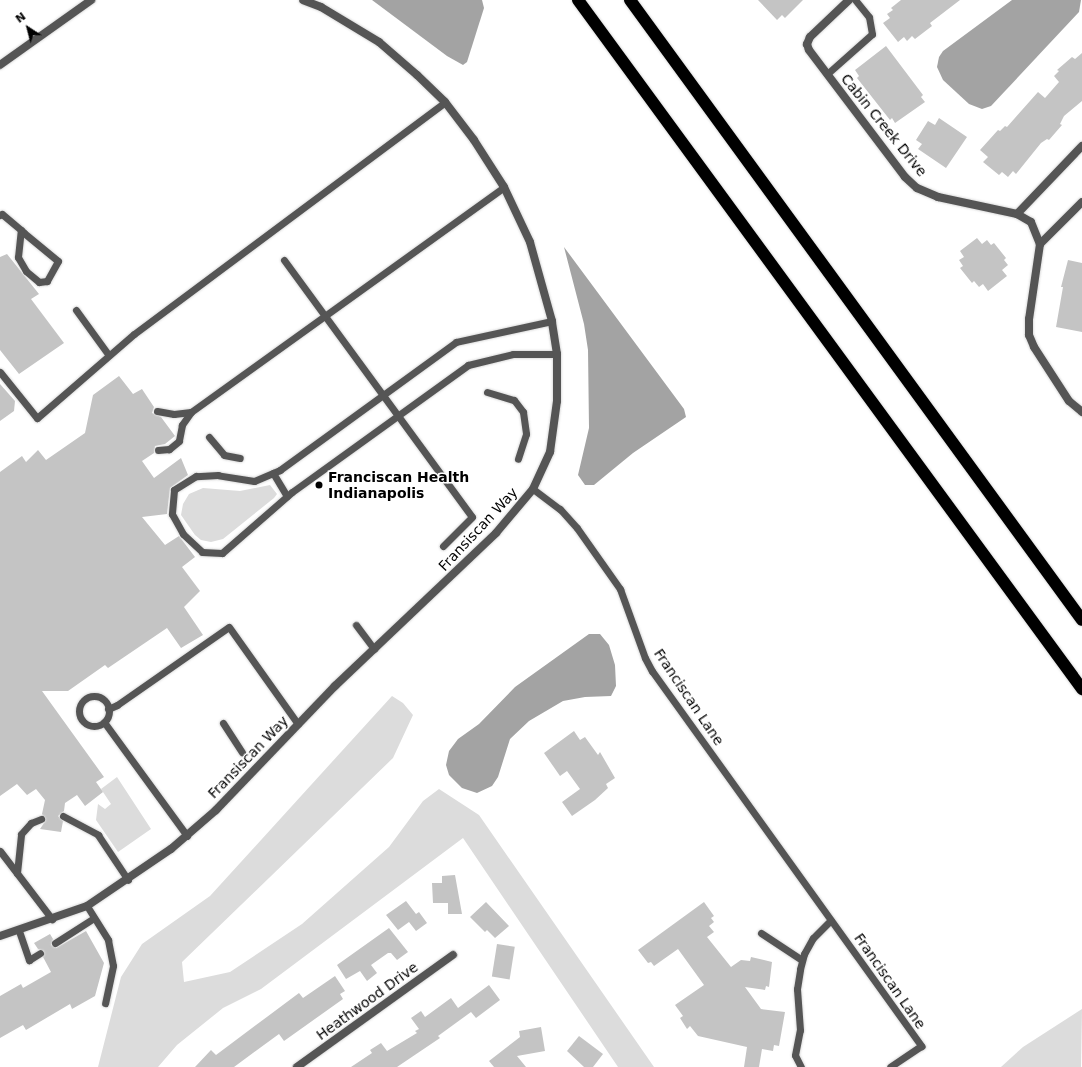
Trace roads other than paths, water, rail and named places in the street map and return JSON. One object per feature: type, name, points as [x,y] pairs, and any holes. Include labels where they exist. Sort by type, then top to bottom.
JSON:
[{"type":"highway","points":[[578,0],[1082,689]]},
{"type":"highway","points":[[630,0],[1082,620]]},
{"type":"street","points":[[0,65],[90,0]]},
{"type":"street","name":"Fransiscan Way","points":[[0,936],[87,906],[128,880],[187,836],[216,810],[298,724],[374,649],[496,533],[533,489],[550,452],[557,401],[556,354],[552,321],[530,242],[504,187],[445,102],[379,42],[321,7],[303,0]]},
{"type":"street","name":"Cabin Creek Drive","points":[[849,0],[810,37],[807,44],[809,50],[905,177],[917,188],[938,197],[1018,214],[1031,222],[1040,244]]},
{"type":"street","points":[[1018,214],[1082,146]]},
{"type":"street","points":[[1082,202],[1040,244],[1029,319],[1029,335],[1036,350],[1069,401],[1082,412]]},
{"type":"street","name":"Heathwood Drive","points":[[297,1067],[453,955]]},
{"type":"lane","points":[[827,74],[872,34],[869,17],[855,0]]},
{"type":"lane","points":[[0,372],[37,418],[108,354],[445,102]]},
{"type":"lane","points":[[158,450],[169,449],[180,441],[182,425],[191,412],[504,187]]},
{"type":"lane","points":[[0,215],[2,214],[21,230],[58,262],[47,281],[39,282],[26,271],[18,258],[21,230]]},
{"type":"lane","points":[[284,260],[472,517],[443,546]]},
{"type":"lane","points":[[76,310],[108,354]]},
{"type":"lane","points":[[552,321],[456,342],[384,396],[273,473],[254,481],[218,475],[196,476],[174,490],[172,514],[183,534],[202,552],[222,553],[287,496],[468,365],[513,354],[556,354]]},
{"type":"lane","points":[[487,392],[514,400],[523,412],[526,434],[518,459]]},
{"type":"lane","points":[[157,411],[174,414],[191,412]]},
{"type":"lane","points":[[209,437],[224,455],[240,458]]},
{"type":"lane","points":[[273,473],[287,496]]},
{"type":"lane","name":"Franciscan Lane","points":[[533,489],[560,509],[577,528],[620,589],[645,658],[652,671],[920,1046],[890,1067]]},
{"type":"lane","points":[[356,625],[374,649]]},
{"type":"lane","points":[[108,709],[117,705],[229,627],[298,724]]},
{"type":"lane","points":[[94,697],[103,700],[108,709],[104,722],[95,726],[86,724],[80,717],[79,707],[85,699],[94,697]]},
{"type":"lane","points":[[104,722],[187,836]]},
{"type":"lane","points":[[223,723],[242,752]]},
{"type":"lane","points":[[63,816],[98,835],[128,880]]},
{"type":"lane","points":[[17,872],[21,834],[31,823],[41,819]]},
{"type":"lane","points":[[0,851],[52,919]]},
{"type":"lane","points":[[87,906],[108,940],[113,966],[105,1003]]},
{"type":"lane","points":[[55,943],[94,918]]},
{"type":"lane","points":[[801,1067],[794,1055],[800,1030],[797,989],[802,960],[813,938],[831,920]]},
{"type":"lane","points":[[19,930],[29,960],[40,953]]},
{"type":"lane","points":[[761,933],[802,960]]},
{"type":"place","name":"Franciscan Health Indianapolis","points":[[319,485]]}]
